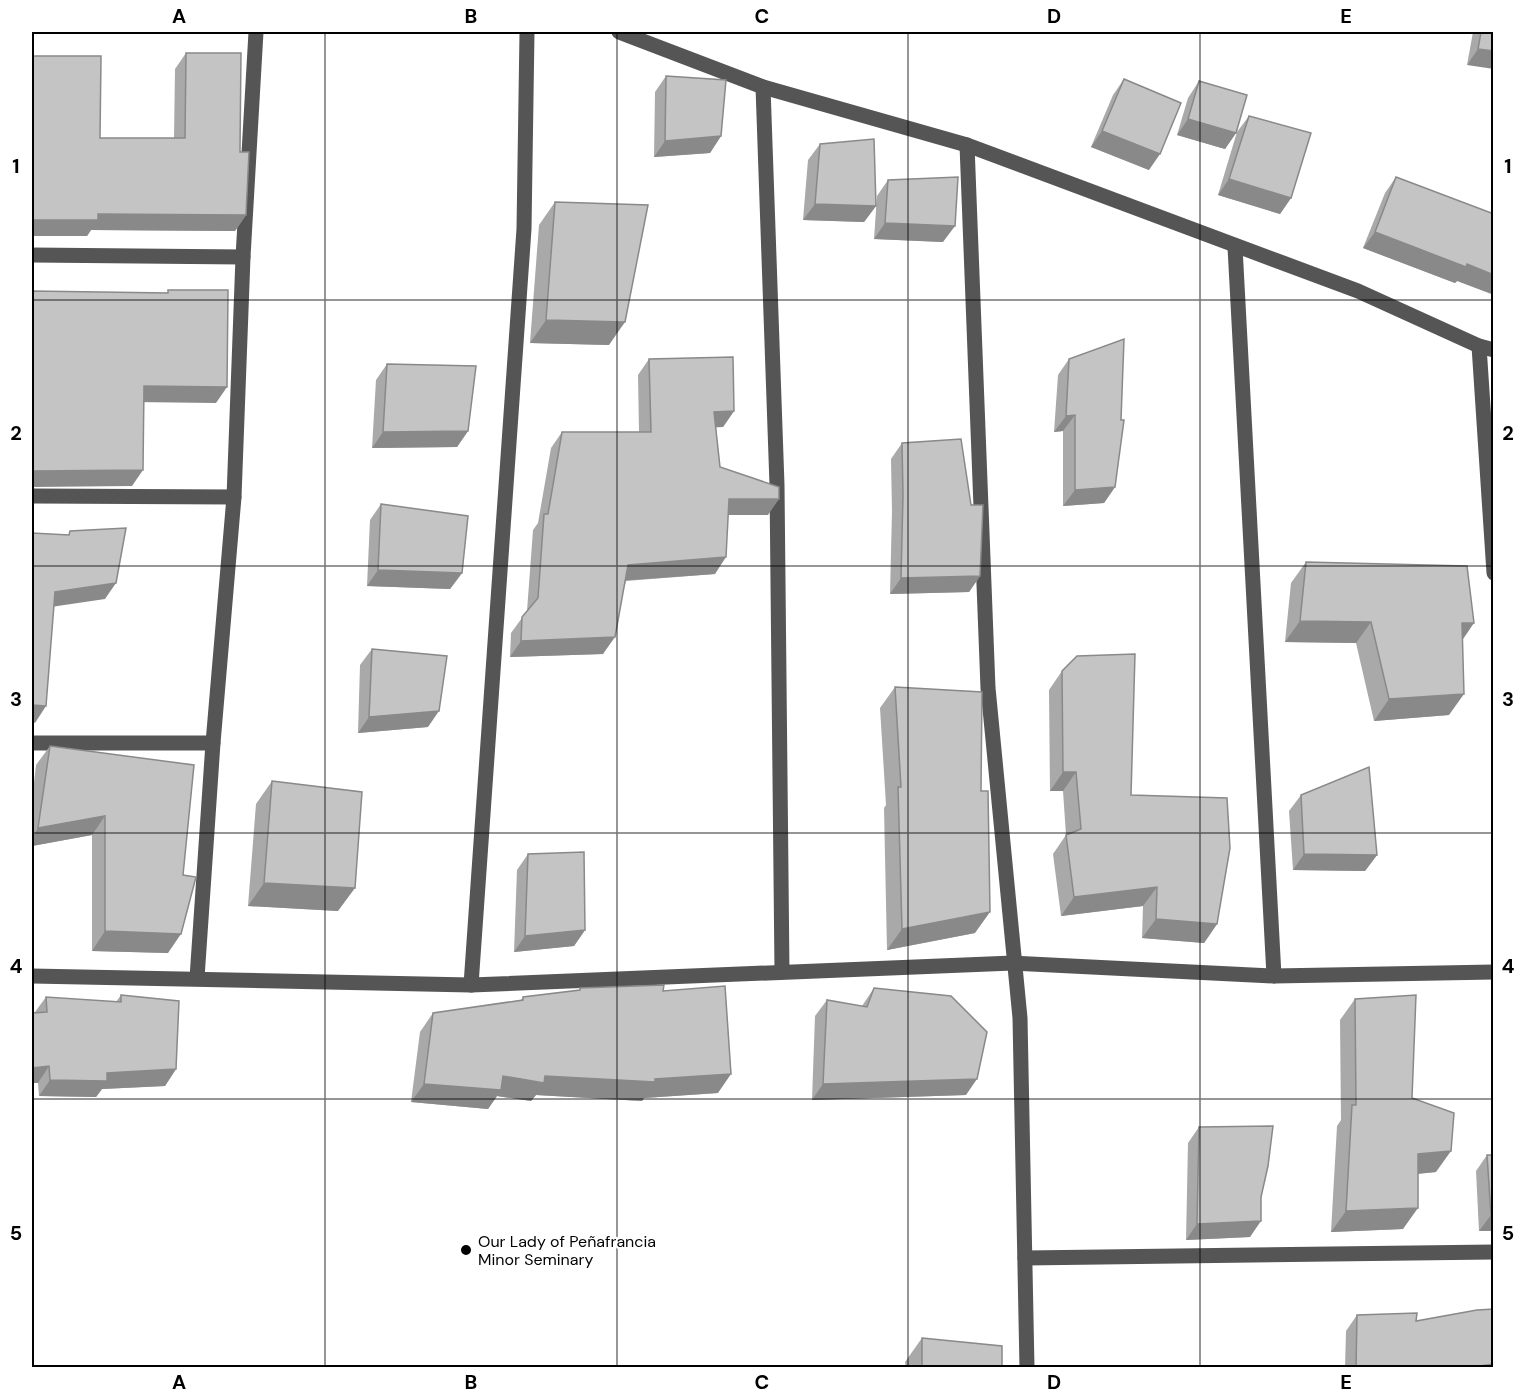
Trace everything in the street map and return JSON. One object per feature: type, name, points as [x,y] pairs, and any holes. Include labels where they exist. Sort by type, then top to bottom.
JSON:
[{"type":"street","points":[[197,978],[213,743],[234,496],[243,257],[256,32]]},
{"type":"street","points":[[471,985],[524,229],[527,32]]},
{"type":"street","points":[[620,32],[763,87],[967,145],[1235,247],[1358,291],[1486,348],[1494,573]]},
{"type":"street","points":[[763,87],[777,485],[782,972]]},
{"type":"street","points":[[967,145],[988,688],[1020,1018],[1027,1368]]},
{"type":"street","points":[[1235,247],[1274,976]]},
{"type":"street","points":[[32,255],[243,257]]},
{"type":"street","points":[[32,496],[234,496]]},
{"type":"street","points":[[32,743],[213,743]]},
{"type":"street","points":[[32,976],[471,985],[1013,963],[1274,976],[1494,972]]},
{"type":"street","points":[[1025,1258],[1494,1252]]},
{"type":"building","points":[[1481,32],[1494,32],[1494,51],[1478,49]]},
{"type":"building","points":[[186,53],[241,53],[240,152],[249,152],[246,215],[98,214],[98,220],[32,220],[32,56],[101,56],[100,138],[185,138]]},
{"type":"building","points":[[666,76],[726,80],[721,136],[665,141]]},
{"type":"building","points":[[1124,79],[1181,103],[1160,154],[1102,131]]},
{"type":"building","points":[[1199,81],[1247,95],[1236,133],[1188,119]]},
{"type":"building","points":[[1249,116],[1311,133],[1291,198],[1229,179]]},
{"type":"building","points":[[874,139],[876,206],[815,204],[820,144]]},
{"type":"building","points":[[958,177],[955,226],[885,223],[888,180]]},
{"type":"building","points":[[1396,177],[1494,214],[1494,275],[1467,264],[1466,267],[1375,232]]},
{"type":"building","points":[[555,202],[648,205],[625,322],[546,320]]},
{"type":"building","points":[[168,290],[228,290],[227,387],[144,386],[143,470],[32,471],[32,291],[168,293]]},
{"type":"building","points":[[1124,339],[1121,420],[1124,420],[1115,487],[1075,490],[1075,415],[1066,416],[1069,359]]},
{"type":"building","points":[[733,357],[734,411],[714,412],[720,467],[779,487],[779,499],[729,499],[726,557],[628,565],[615,637],[521,641],[522,617],[538,598],[544,514],[548,514],[562,432],[651,432],[649,359]]},
{"type":"building","points":[[387,364],[476,366],[468,431],[383,432]]},
{"type":"building","points":[[961,439],[971,505],[983,505],[980,576],[901,578],[902,443]]},
{"type":"building","points":[[381,504],[468,516],[462,573],[378,570]]},
{"type":"building","points":[[126,528],[116,583],[55,592],[46,706],[32,705],[32,533],[69,535],[70,531]]},
{"type":"building","points":[[1306,562],[1467,566],[1474,623],[1462,623],[1464,694],[1389,699],[1371,622],[1300,621]]},
{"type":"building","points":[[372,649],[447,656],[439,711],[369,717]]},
{"type":"building","points":[[1135,654],[1131,795],[1227,798],[1230,848],[1217,924],[1156,919],[1157,887],[1074,897],[1066,835],[1081,829],[1076,772],[1063,772],[1062,671],[1077,656]]},
{"type":"building","points":[[895,687],[982,692],[981,791],[988,791],[990,912],[902,929],[898,787],[901,787]]},
{"type":"building","points":[[50,746],[194,765],[183,875],[196,877],[181,934],[105,931],[105,816],[38,828]]},
{"type":"building","points":[[1369,767],[1377,855],[1304,854],[1301,795]]},
{"type":"building","points":[[272,781],[362,792],[355,888],[264,883]]},
{"type":"building","points":[[584,852],[585,930],[525,936],[528,854]]},
{"type":"building","points":[[664,985],[663,991],[725,986],[731,1074],[655,1079],[655,1082],[545,1076],[544,1083],[503,1076],[501,1090],[424,1084],[433,1013],[523,1000],[523,997],[580,990],[580,988]]},
{"type":"building","points":[[874,988],[951,996],[987,1032],[977,1079],[823,1084],[827,1000],[867,1007]]},
{"type":"building","points":[[121,995],[179,1001],[176,1069],[107,1073],[107,1081],[50,1080],[49,1066],[32,1068],[32,1013],[47,1012],[46,997],[121,1002]]},
{"type":"building","points":[[1416,995],[1412,1098],[1454,1113],[1451,1151],[1418,1154],[1418,1208],[1346,1211],[1352,1105],[1356,1105],[1355,999]]},
{"type":"building","points":[[1273,1126],[1261,1197],[1261,1221],[1197,1224],[1199,1127]]},
{"type":"building","points":[[1487,1155],[1494,1155],[1494,1215],[1491,1215]]},
{"type":"building","points":[[1494,1309],[1494,1364],[1464,1368],[1356,1368],[1357,1315],[1417,1313],[1416,1321]]},
{"type":"building","points":[[922,1338],[1002,1346],[1002,1368],[922,1368]]},
{"type":"place","name":"Our Lady of Peñafrancia Minor Seminary","points":[[466,1250]]}]
